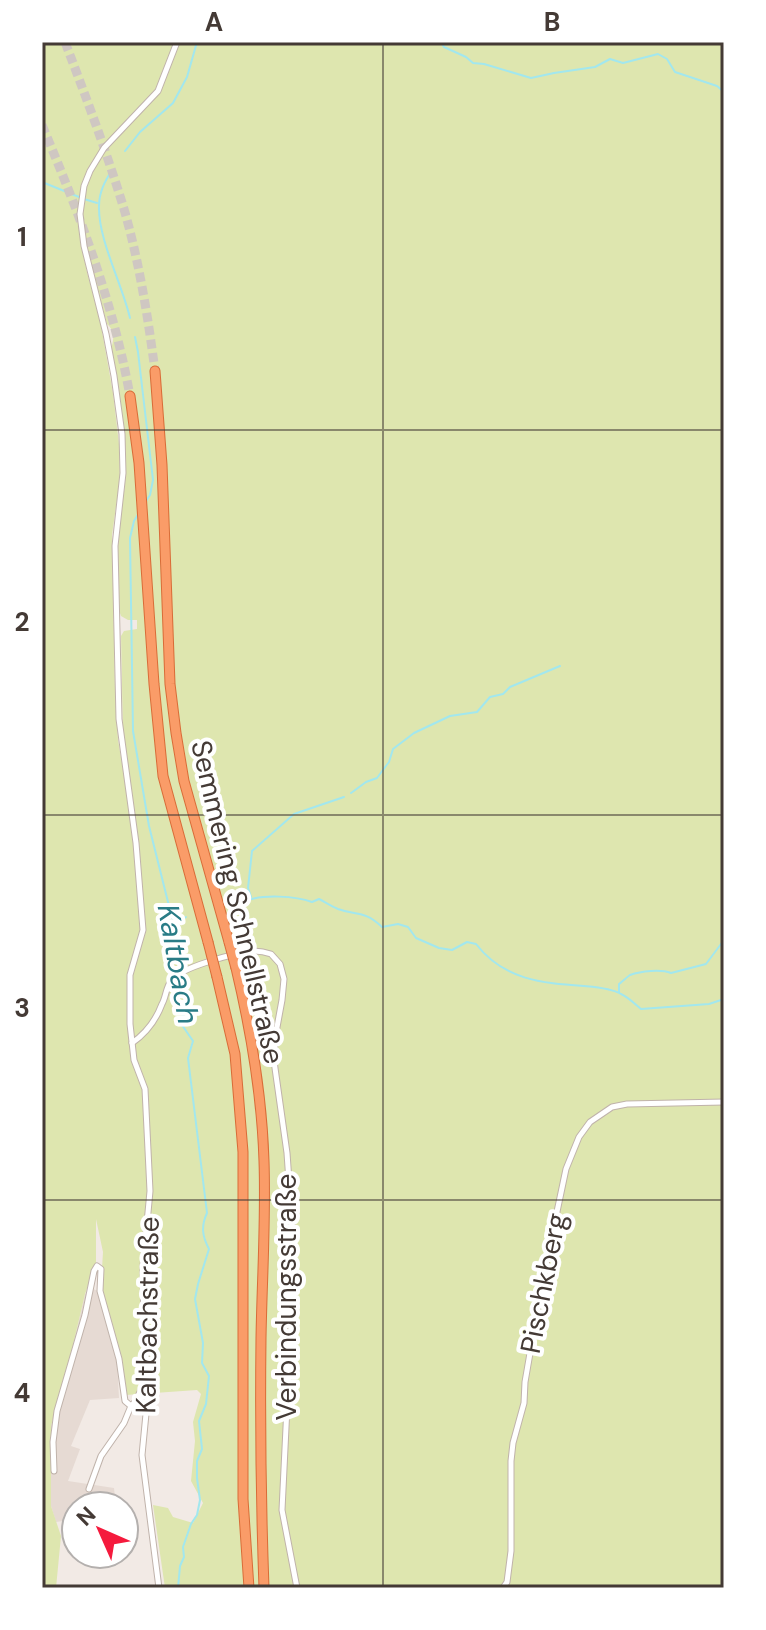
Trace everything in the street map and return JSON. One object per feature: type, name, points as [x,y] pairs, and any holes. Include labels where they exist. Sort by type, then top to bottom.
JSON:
[{"type":"highway","name":"Semmering Schnellstraße","points":[[155,371],[162,465],[170,684],[176,733],[184,781],[244,1002],[259,1089],[264,1160],[261,1337],[264,1588]]},
{"type":"highway","name":"Semmering Schnellstraße","points":[[130,396],[141,491],[163,776],[235,1054],[243,1152],[243,1499],[249,1588]]},
{"type":"street","name":"Kaltbachstraße","points":[[159,1588],[142,1455],[149,1383],[144,1337],[143,1266],[150,1191],[145,1089],[134,1060],[130,1024],[130,975],[141,939],[142,915],[136,843],[119,719],[115,546],[123,473],[122,434],[112,362],[84,246],[80,214],[84,186],[90,171],[104,148],[158,91],[177,42]]},
{"type":"street","name":"Verbindungsstraße","points":[[132,1043],[142,1036],[162,1006],[169,982],[191,967],[260,951],[275,957],[283,971],[284,988],[274,1061],[287,1153],[293,1283],[282,1510],[297,1588]]},
{"type":"street","name":"Pischkberg","points":[[503,1588],[507,1582],[511,1551],[513,1443],[524,1403],[543,1278],[562,1184],[572,1152],[590,1122],[612,1107],[724,1102]]},
{"type":"street","points":[[54,1471],[53,1442],[57,1411],[85,1315],[94,1271],[98,1266],[101,1269],[100,1291],[119,1359],[125,1401],[131,1406]]},
{"type":"street","points":[[89,1489],[101,1456],[124,1423],[143,1386],[149,1383]]},
{"type":"shaded area","points":[[93,1289],[98,1291],[117,1361],[119,1398],[90,1400],[71,1446],[80,1449],[68,1481],[114,1490],[60,1490],[60,1521],[56,1522],[51,1506],[51,1426],[85,1294]]},
{"type":"green space","points":[[42,42],[724,42],[724,1588],[165,1588],[153,1505],[168,1508],[173,1517],[193,1523],[203,1503],[191,1481],[195,1441],[193,1422],[201,1394],[197,1390],[126,1395],[122,1361],[101,1285],[103,1252],[96,1219],[96,1263],[51,1426],[51,1506],[60,1533],[56,1588],[42,1588]],"holes":[[[78,209],[107,324],[113,333],[111,349],[126,455],[117,537],[118,607],[121,616],[137,620],[137,629],[124,631],[121,636],[123,735],[138,838],[145,924],[141,928],[131,816],[118,740],[115,689],[112,535],[120,478],[119,444],[100,320],[80,238]],[[285,1123],[293,1190],[296,1259],[287,1359],[291,1291]]]},
{"type":"waterway","name":"Kaltbach","points":[[125,151],[140,132],[173,103],[187,77],[197,42]]},
{"type":"waterway","points":[[441,42],[444,47],[473,63],[531,78],[595,67],[610,59],[623,63],[658,54],[667,59],[675,72],[717,86],[724,92]]},
{"type":"waterway","name":"Kaltbach","points":[[112,170],[100,196],[100,219],[130,318]]},
{"type":"waterway","points":[[42,182],[79,197]]},
{"type":"waterway","points":[[84,199],[97,203]]},
{"type":"waterway","name":"Kaltbach","points":[[135,337],[153,480],[146,501]]},
{"type":"waterway","name":"Kaltbach","points":[[139,513],[130,538],[133,731],[149,826],[184,966],[182,1025],[193,1041],[188,1058],[207,1213],[203,1231],[209,1249],[195,1299],[203,1343],[202,1363],[209,1376],[206,1404],[199,1421],[202,1449],[197,1461],[197,1478],[200,1500],[183,1547],[178,1588]]},
{"type":"waterway","points":[[351,793],[377,778],[389,762],[393,749],[414,733],[450,716],[477,712],[490,697],[503,694],[510,687],[560,666]]},
{"type":"waterway","points":[[251,897],[248,888],[252,851],[294,814],[344,797]]},
{"type":"waterway","points":[[246,901],[270,897],[312,902],[319,899],[338,909],[365,916],[382,927],[398,924],[408,927],[416,938],[439,948],[452,950],[467,942],[476,944],[499,965],[524,977],[613,990],[641,1009],[709,1004],[724,999]]},
{"type":"waterway","points":[[174,925],[186,917]]},
{"type":"waterway","points":[[619,992],[619,984],[630,975],[651,971],[671,973],[706,964],[724,940]]},
{"type":"tunnel","points":[[65,42],[124,209],[142,289],[155,371]]},
{"type":"tunnel","points":[[42,125],[94,258],[130,396]]}]
